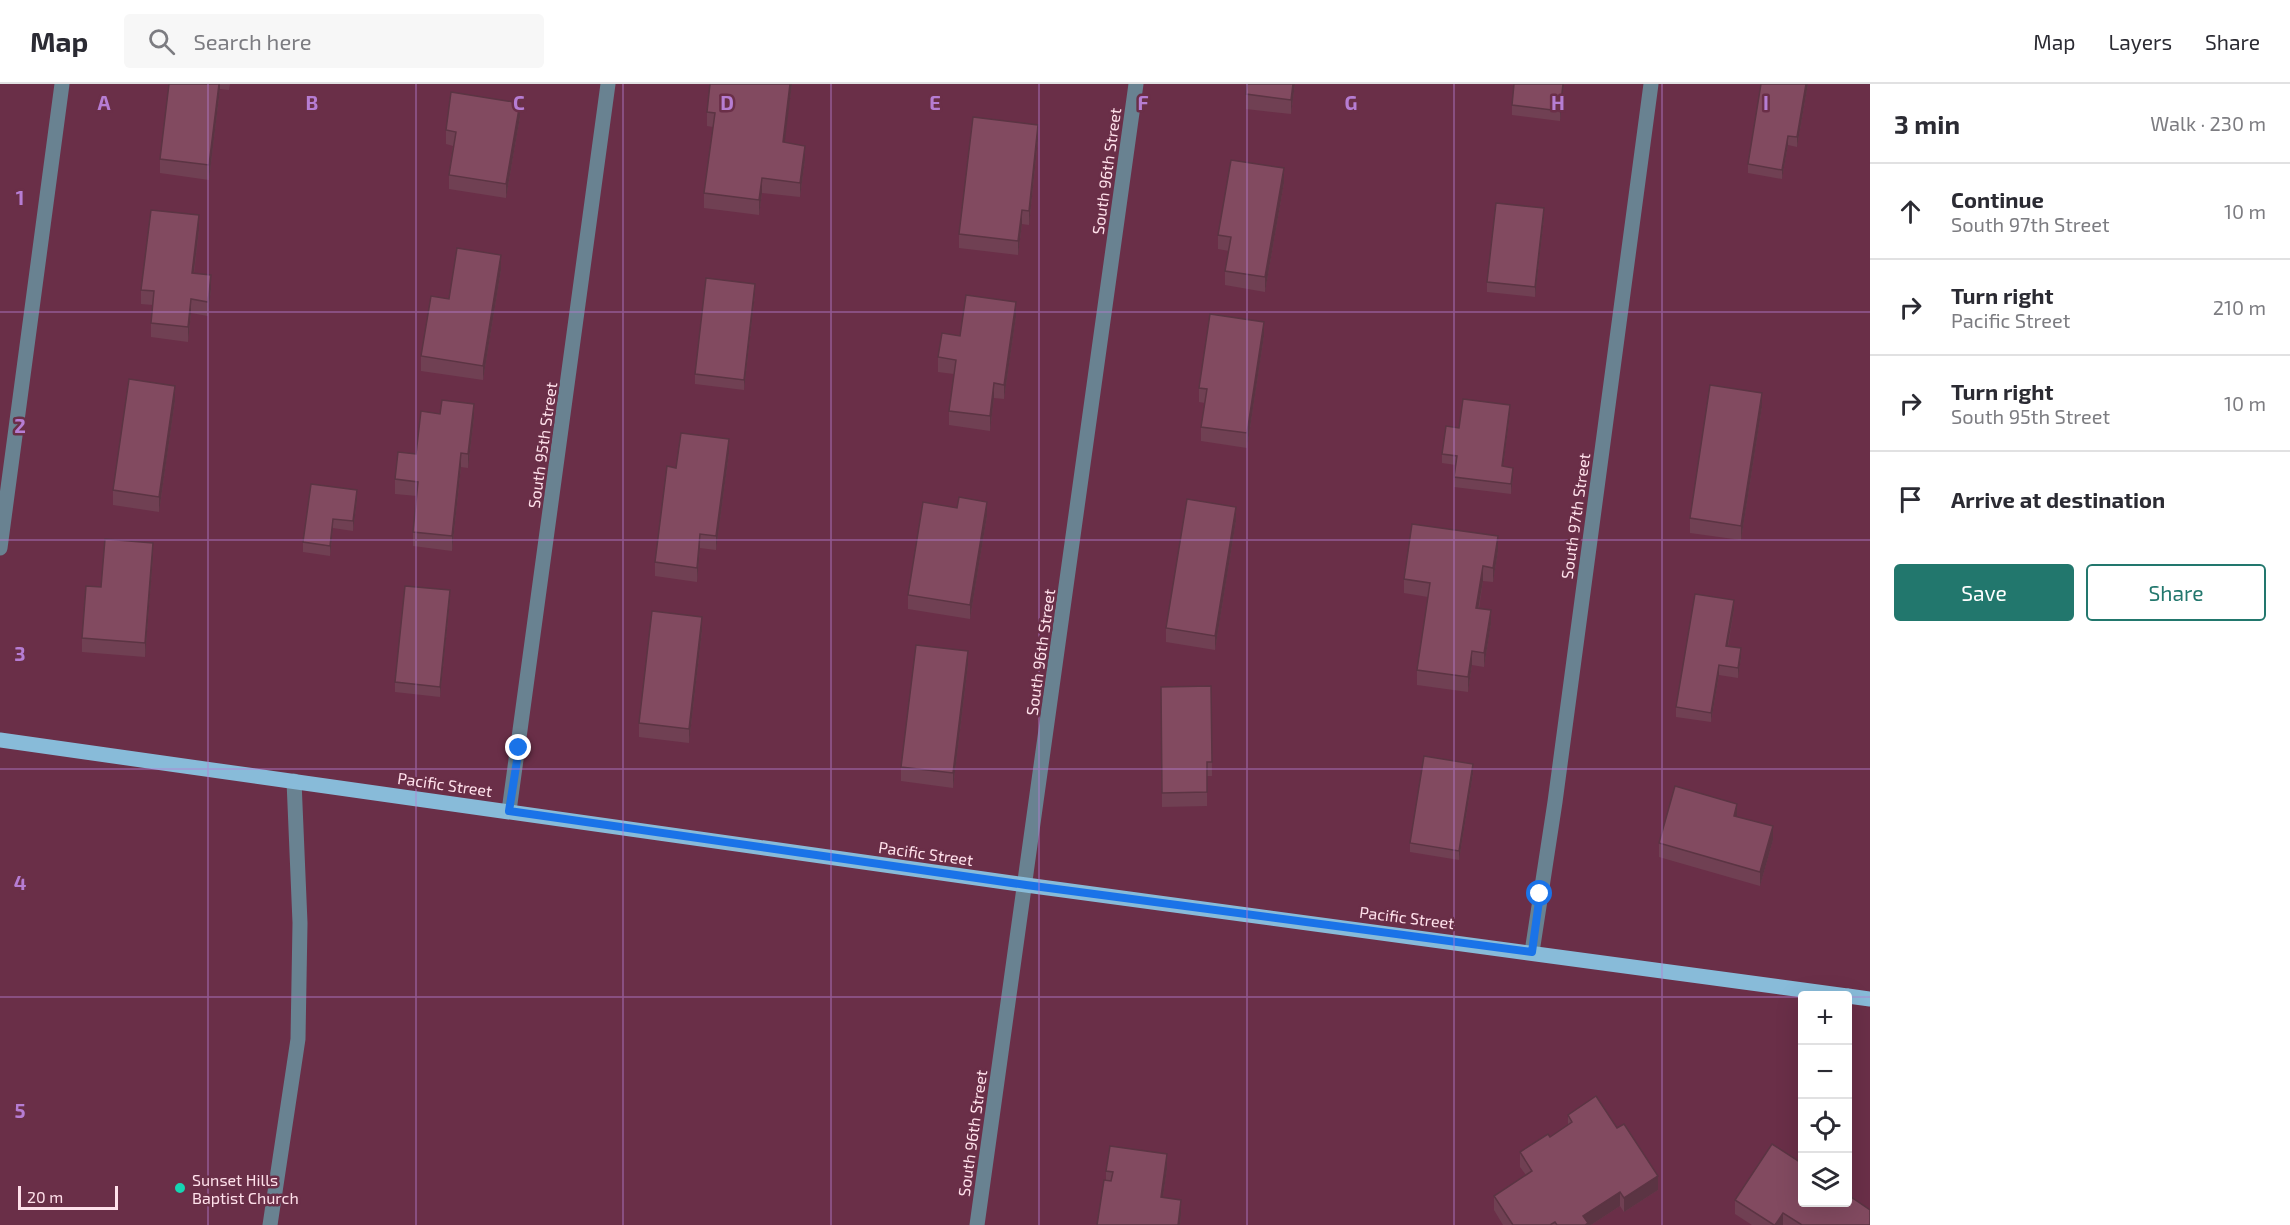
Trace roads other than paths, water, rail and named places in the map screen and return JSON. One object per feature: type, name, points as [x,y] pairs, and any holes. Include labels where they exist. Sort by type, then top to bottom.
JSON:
[{"type":"main road","name":"Pacific Street","points":[[0,741],[1026,885],[1811,991]]},
{"type":"main road","name":"Pacific Street","points":[[1852,997],[1870,999]]},
{"type":"street","points":[[0,548],[62,84]]},
{"type":"street","name":"South 95th Street","points":[[509,811],[608,84]]},
{"type":"street","name":"South 96th Street","points":[[977,1225],[1136,84]]},
{"type":"street","name":"South 97th Street","points":[[1532,952],[1555,802],[1651,84]]},
{"type":"street","points":[[270,1225],[298,1039],[300,923],[294,781]]},
{"type":"place","name":"Sunset Hills Baptist Church","points":[[180,1188]]}]
